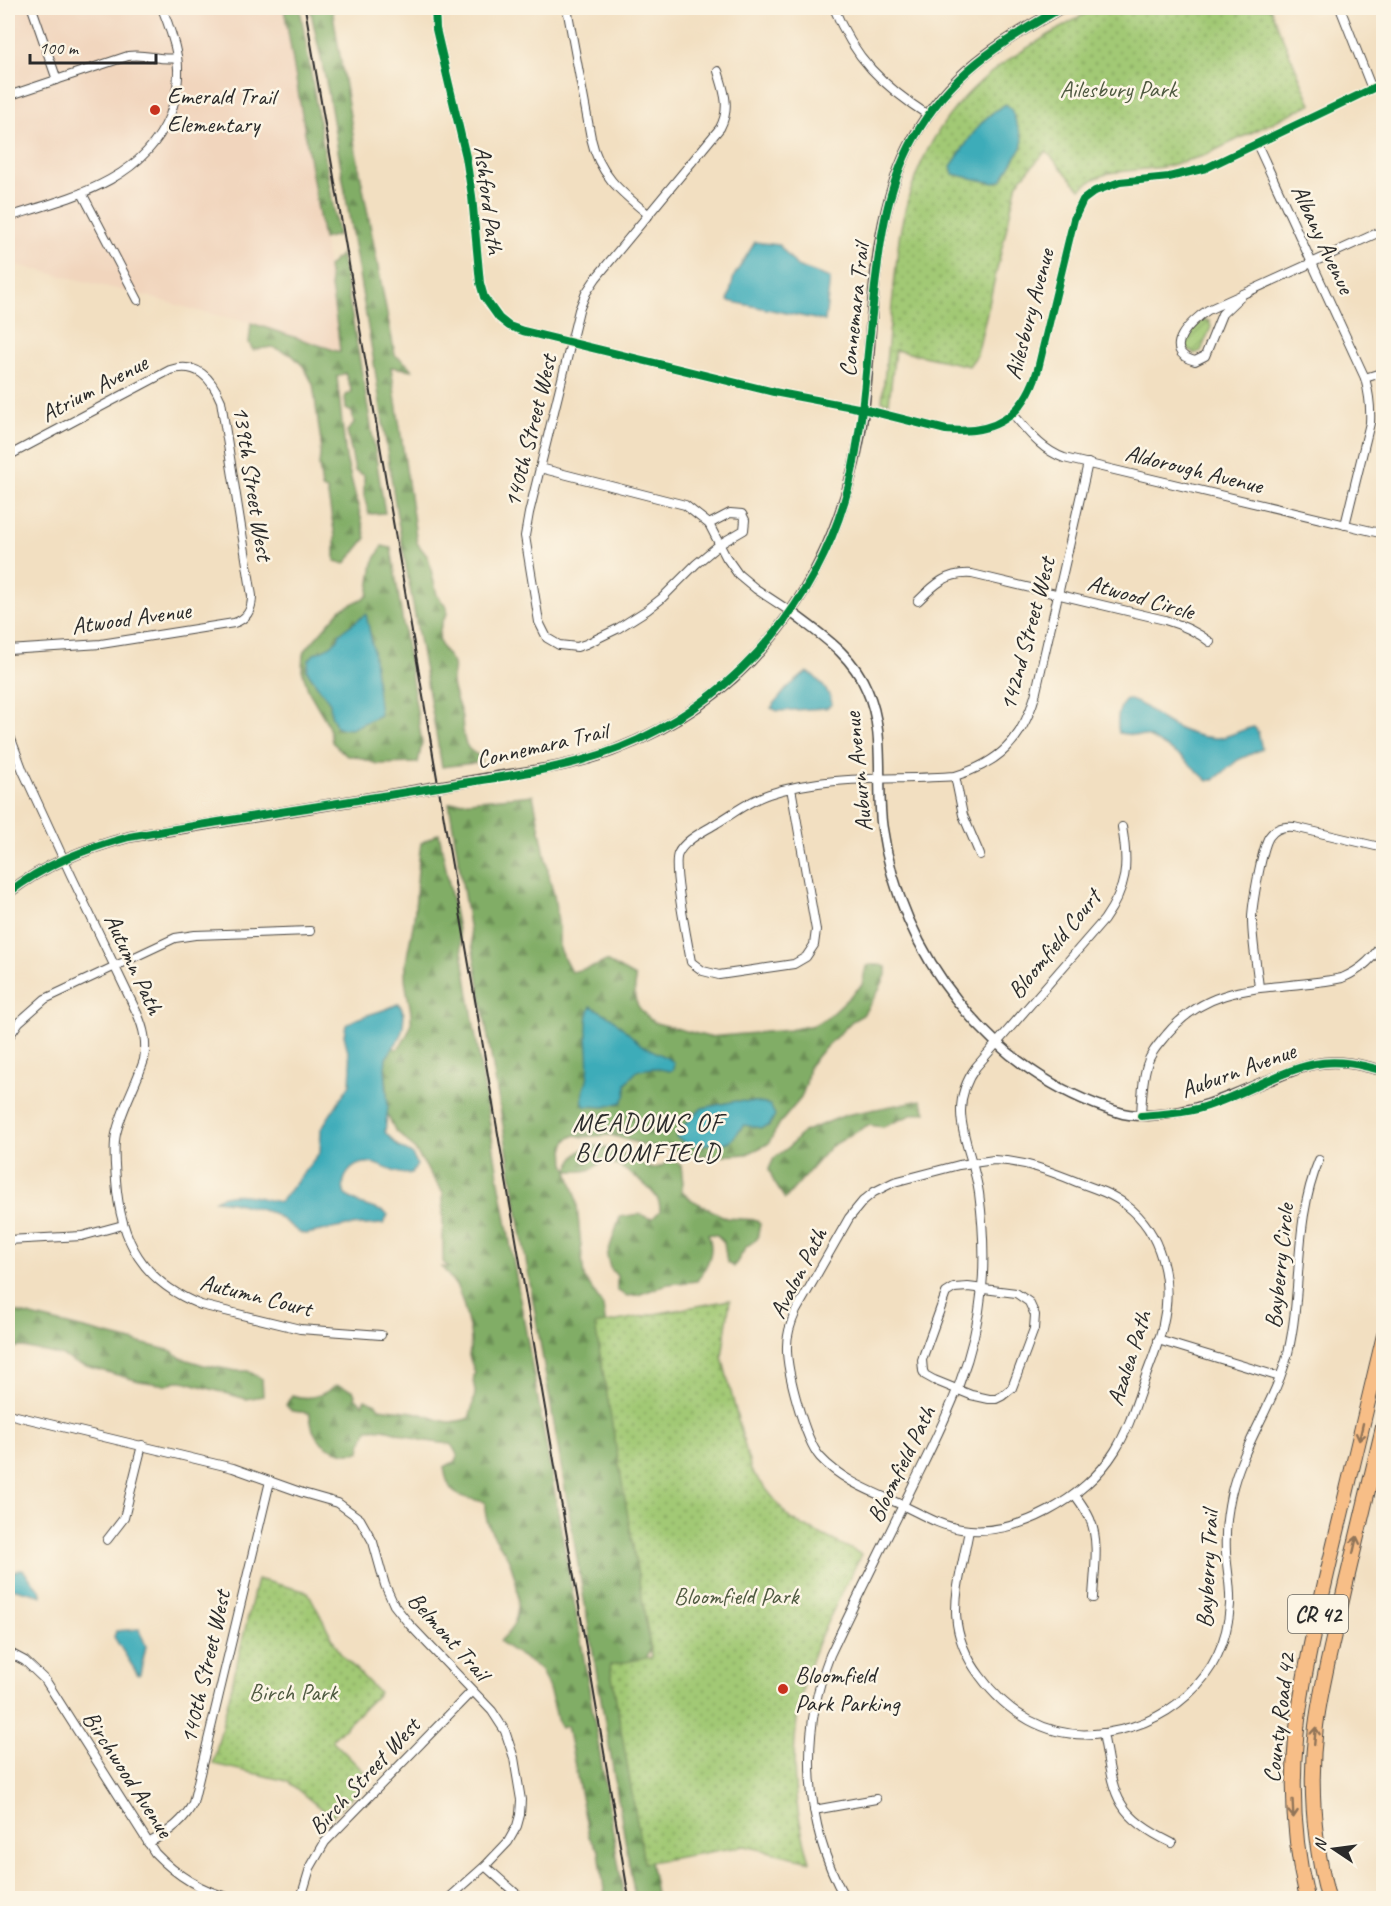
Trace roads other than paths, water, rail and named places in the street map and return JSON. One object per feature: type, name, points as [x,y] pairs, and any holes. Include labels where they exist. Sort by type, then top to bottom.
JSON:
[{"type":"highway","name":"County Road 42","points":[[1307,1899],[1294,1817],[1293,1767],[1296,1724],[1312,1637],[1383,1335]]},
{"type":"highway","name":"County Road 42","points":[[1328,1899],[1314,1815],[1313,1768],[1316,1727],[1332,1643],[1383,1423]]},
{"type":"street","points":[[32,8],[57,80]]},
{"type":"street","points":[[8,217],[82,193],[119,175],[139,160],[157,139],[165,126],[177,93],[178,81],[177,57],[162,8]]},
{"type":"street","name":"Ashford Path","points":[[435,8],[436,29],[466,157],[480,283],[484,297],[499,318],[509,326],[572,342]]},
{"type":"street","points":[[567,8],[596,156],[605,173],[617,188],[649,215]]},
{"type":"street","points":[[834,8],[848,39],[875,75],[928,115]]},
{"type":"street","name":"Connemara Trail","points":[[8,893],[64,858],[129,837],[489,778],[584,760],[614,750],[662,728],[701,704],[720,689],[752,658],[791,612],[817,569],[838,519],[849,485],[863,409],[885,216],[894,179],[903,159],[928,115],[948,89],[974,63],[1016,34],[1061,8]]},
{"type":"street","points":[[1340,8],[1372,88]]},
{"type":"street","points":[[8,96],[128,56],[137,55],[164,60],[177,57]]},
{"type":"street","name":"140th Street West","points":[[718,71],[726,97],[726,110],[717,133],[586,293],[540,468],[525,536],[539,622],[544,635],[559,645],[577,647],[617,629],[661,599],[720,544]]},
{"type":"street","name":"Ailesbury Avenue","points":[[572,342],[774,392],[863,409],[946,430],[985,429],[997,424],[1012,413],[1026,398],[1035,380],[1074,219],[1083,200],[1095,191],[1120,182],[1169,177],[1206,168],[1383,83]]},
{"type":"street","name":"Albany Avenue","points":[[1257,144],[1365,378],[1370,400],[1370,423],[1345,525]]},
{"type":"street","points":[[82,193],[138,300]]},
{"type":"street","points":[[1243,294],[1222,314],[1205,356],[1196,361],[1184,356],[1180,342],[1184,331],[1191,322],[1208,309],[1383,230]]},
{"type":"street","name":"Atrium Avenue","points":[[8,456],[170,370],[179,367],[192,368],[201,373]]},
{"type":"street","points":[[1365,378],[1383,372]]},
{"type":"street","name":"139th Street West","points":[[201,373],[214,386],[221,401],[250,585],[251,606]]},
{"type":"street","name":"Aldorough Avenue","points":[[1012,413],[1024,429],[1045,448],[1064,458],[1383,534]]},
{"type":"street","name":"142nd Street West","points":[[790,788],[816,930],[814,945],[806,957],[794,964],[719,975],[703,971],[692,962],[676,871],[678,854],[694,837],[746,804],[767,794],[790,788],[840,780],[955,776],[990,762],[1013,741],[1023,726],[1035,696],[1088,463]]},
{"type":"street","name":"Auburn Avenue","points":[[540,468],[676,501],[693,510],[709,524],[738,574],[832,643],[853,666],[867,690],[876,716],[881,816],[886,851],[897,892],[911,926],[927,958],[969,1015],[996,1043],[1038,1074],[1073,1094],[1120,1112],[1141,1116],[1187,1111],[1212,1104],[1289,1071],[1316,1064],[1353,1064],[1383,1071]]},
{"type":"street","points":[[709,524],[730,513],[742,514],[746,520],[744,530],[720,544]]},
{"type":"street","name":"Atwood Circle","points":[[918,600],[946,576],[963,573],[1182,625],[1210,642]]},
{"type":"street","name":"Atwood Avenue","points":[[8,651],[114,642],[234,624],[245,618],[251,606]]},
{"type":"street","name":"Autumn Path","points":[[8,731],[23,771],[141,1023],[145,1042],[144,1060],[119,1124],[115,1141],[117,1198],[123,1224]]},
{"type":"street","points":[[955,776],[963,815],[980,855]]},
{"type":"street","name":"Bloomfield Court","points":[[996,1043],[1113,907],[1123,885],[1125,872],[1126,858],[1122,827]]},
{"type":"street","points":[[1259,988],[1252,910],[1266,844],[1273,833],[1282,827],[1294,827],[1383,848]]},
{"type":"street","points":[[8,1038],[27,1014],[45,999],[165,942],[183,936],[310,931]]},
{"type":"street","points":[[1141,1116],[1147,1062],[1155,1048],[1175,1025],[1200,1005],[1231,993],[1342,978],[1367,964],[1383,939]]},
{"type":"street","name":"Bloomfield Path","points":[[845,1899],[826,1859],[814,1810],[810,1779],[810,1750],[814,1716],[823,1676],[838,1637],[958,1390],[972,1347],[982,1288],[982,1226],[979,1192],[961,1121],[960,1103],[969,1077],[996,1043]]},
{"type":"street","name":"Azalea Path","points":[[903,1505],[948,1526],[969,1530],[1030,1520],[1075,1495],[1099,1472],[1120,1441],[1130,1420],[1166,1311],[1167,1286],[1162,1259],[1152,1234],[1134,1211],[1124,1203],[1102,1191],[1033,1165],[1001,1160],[973,1162]]},
{"type":"street","name":"Bayberry Circle","points":[[1280,1377],[1291,1334],[1306,1194],[1319,1160]]},
{"type":"street","name":"Avalon Path","points":[[903,1505],[839,1474],[818,1455],[805,1430],[789,1368],[788,1333],[803,1299],[849,1218],[863,1201],[874,1192],[894,1182],[973,1162]]},
{"type":"street","points":[[8,1240],[82,1236],[123,1224]]},
{"type":"street","name":"Autumn Court","points":[[123,1224],[135,1251],[148,1270],[165,1286],[188,1300],[214,1309],[300,1329],[381,1335]]},
{"type":"street","points":[[959,1287],[1008,1291],[1023,1296],[1033,1307],[1035,1322],[1015,1382],[1007,1393],[996,1399],[958,1390],[925,1375],[922,1366],[922,1360],[946,1293],[959,1287]]},
{"type":"street","points":[[1158,1340],[1280,1377]]},
{"type":"street","name":"Bayberry Trail","points":[[969,1530],[955,1608],[958,1635],[972,1665],[981,1678],[1003,1701],[1030,1722],[1041,1727],[1070,1734],[1103,1733],[1147,1722],[1185,1698],[1203,1678],[1217,1656],[1226,1630],[1229,1610],[1226,1534],[1232,1492],[1246,1453],[1271,1402],[1280,1377]]},
{"type":"street","name":"Belmont Trail","points":[[8,1414],[227,1467],[338,1503],[360,1519],[370,1534],[385,1585],[398,1611],[492,1711],[505,1731],[514,1758],[521,1800],[519,1821],[512,1837],[449,1899]]},
{"type":"street","points":[[107,1540],[124,1518],[142,1445]]},
{"type":"street","name":"140th Street West","points":[[148,1842],[180,1822],[193,1803],[270,1481]]},
{"type":"street","points":[[1075,1495],[1086,1512],[1095,1541],[1093,1598]]},
{"type":"street","name":"Birchwood Avenue","points":[[8,1652],[25,1661],[46,1681],[148,1842],[169,1867],[181,1877],[208,1891],[231,1899]]},
{"type":"street","name":"Birch Street West","points":[[301,1899],[310,1868],[325,1842],[472,1691]]},
{"type":"street","points":[[1103,1733],[1114,1789],[1120,1802],[1139,1825],[1172,1843]]},
{"type":"street","points":[[814,1810],[876,1799]]},
{"type":"street","points":[[485,1866],[521,1899]]},
{"type":"water","points":[[1006,104],[1011,109],[1023,140],[1021,148],[1002,180],[994,183],[953,174],[951,166],[974,132],[996,110]]},
{"type":"water","points":[[755,242],[779,245],[797,266],[830,278],[825,321],[728,301],[734,276]]},
{"type":"water","points":[[366,614],[373,648],[380,715],[351,729],[337,728],[331,714],[330,703],[307,671],[309,660],[314,654],[331,646],[340,633]]},
{"type":"water","points":[[807,672],[823,686],[832,704],[826,708],[778,711],[771,708],[788,687]]},
{"type":"water","points":[[1126,699],[1141,705],[1176,727],[1203,737],[1217,738],[1254,727],[1258,732],[1262,749],[1238,760],[1215,779],[1208,781],[1182,757],[1149,737],[1119,733],[1118,715]]},
{"type":"water","points":[[399,1003],[404,1014],[403,1027],[400,1038],[386,1058],[388,1107],[385,1132],[399,1147],[412,1154],[417,1165],[412,1173],[406,1174],[363,1163],[352,1168],[344,1183],[345,1195],[360,1204],[388,1215],[383,1224],[347,1226],[306,1234],[300,1233],[273,1213],[215,1200],[238,1195],[280,1202],[320,1152],[321,1129],[350,1084],[351,1065],[344,1035],[346,1025],[358,1018]]},
{"type":"water","points":[[591,1006],[611,1017],[640,1044],[671,1060],[674,1063],[673,1069],[670,1071],[654,1068],[638,1070],[626,1083],[626,1094],[622,1102],[605,1107],[584,1106],[583,1094],[589,1066],[587,1022]]},
{"type":"water","points":[[736,1101],[770,1105],[775,1115],[769,1126],[761,1128],[744,1125],[730,1142],[690,1146],[676,1137],[678,1131],[702,1108]]},
{"type":"water","points":[[23,1570],[40,1590],[42,1596],[8,1587],[8,1575]]},
{"type":"water","points":[[139,1629],[146,1646],[138,1675],[114,1637],[116,1631]]},
{"type":"railway","points":[[305,8],[629,1898]]},
{"type":"place","name":"Emerald Trail Elementary","points":[[155,110]]},
{"type":"place","name":"Bloomfield Park Parking","points":[[783,1689]]},
{"type":"district","name":"MEADOWS OF BLOOMFIELD","points":[[648,1137]]},
{"type":"park label","name":"Ailesbury Park","points":[[1118,89]]},
{"type":"park label","name":"Bloomfield Park","points":[[736,1596]]},
{"type":"park label","name":"Birch Park","points":[[293,1692]]}]
